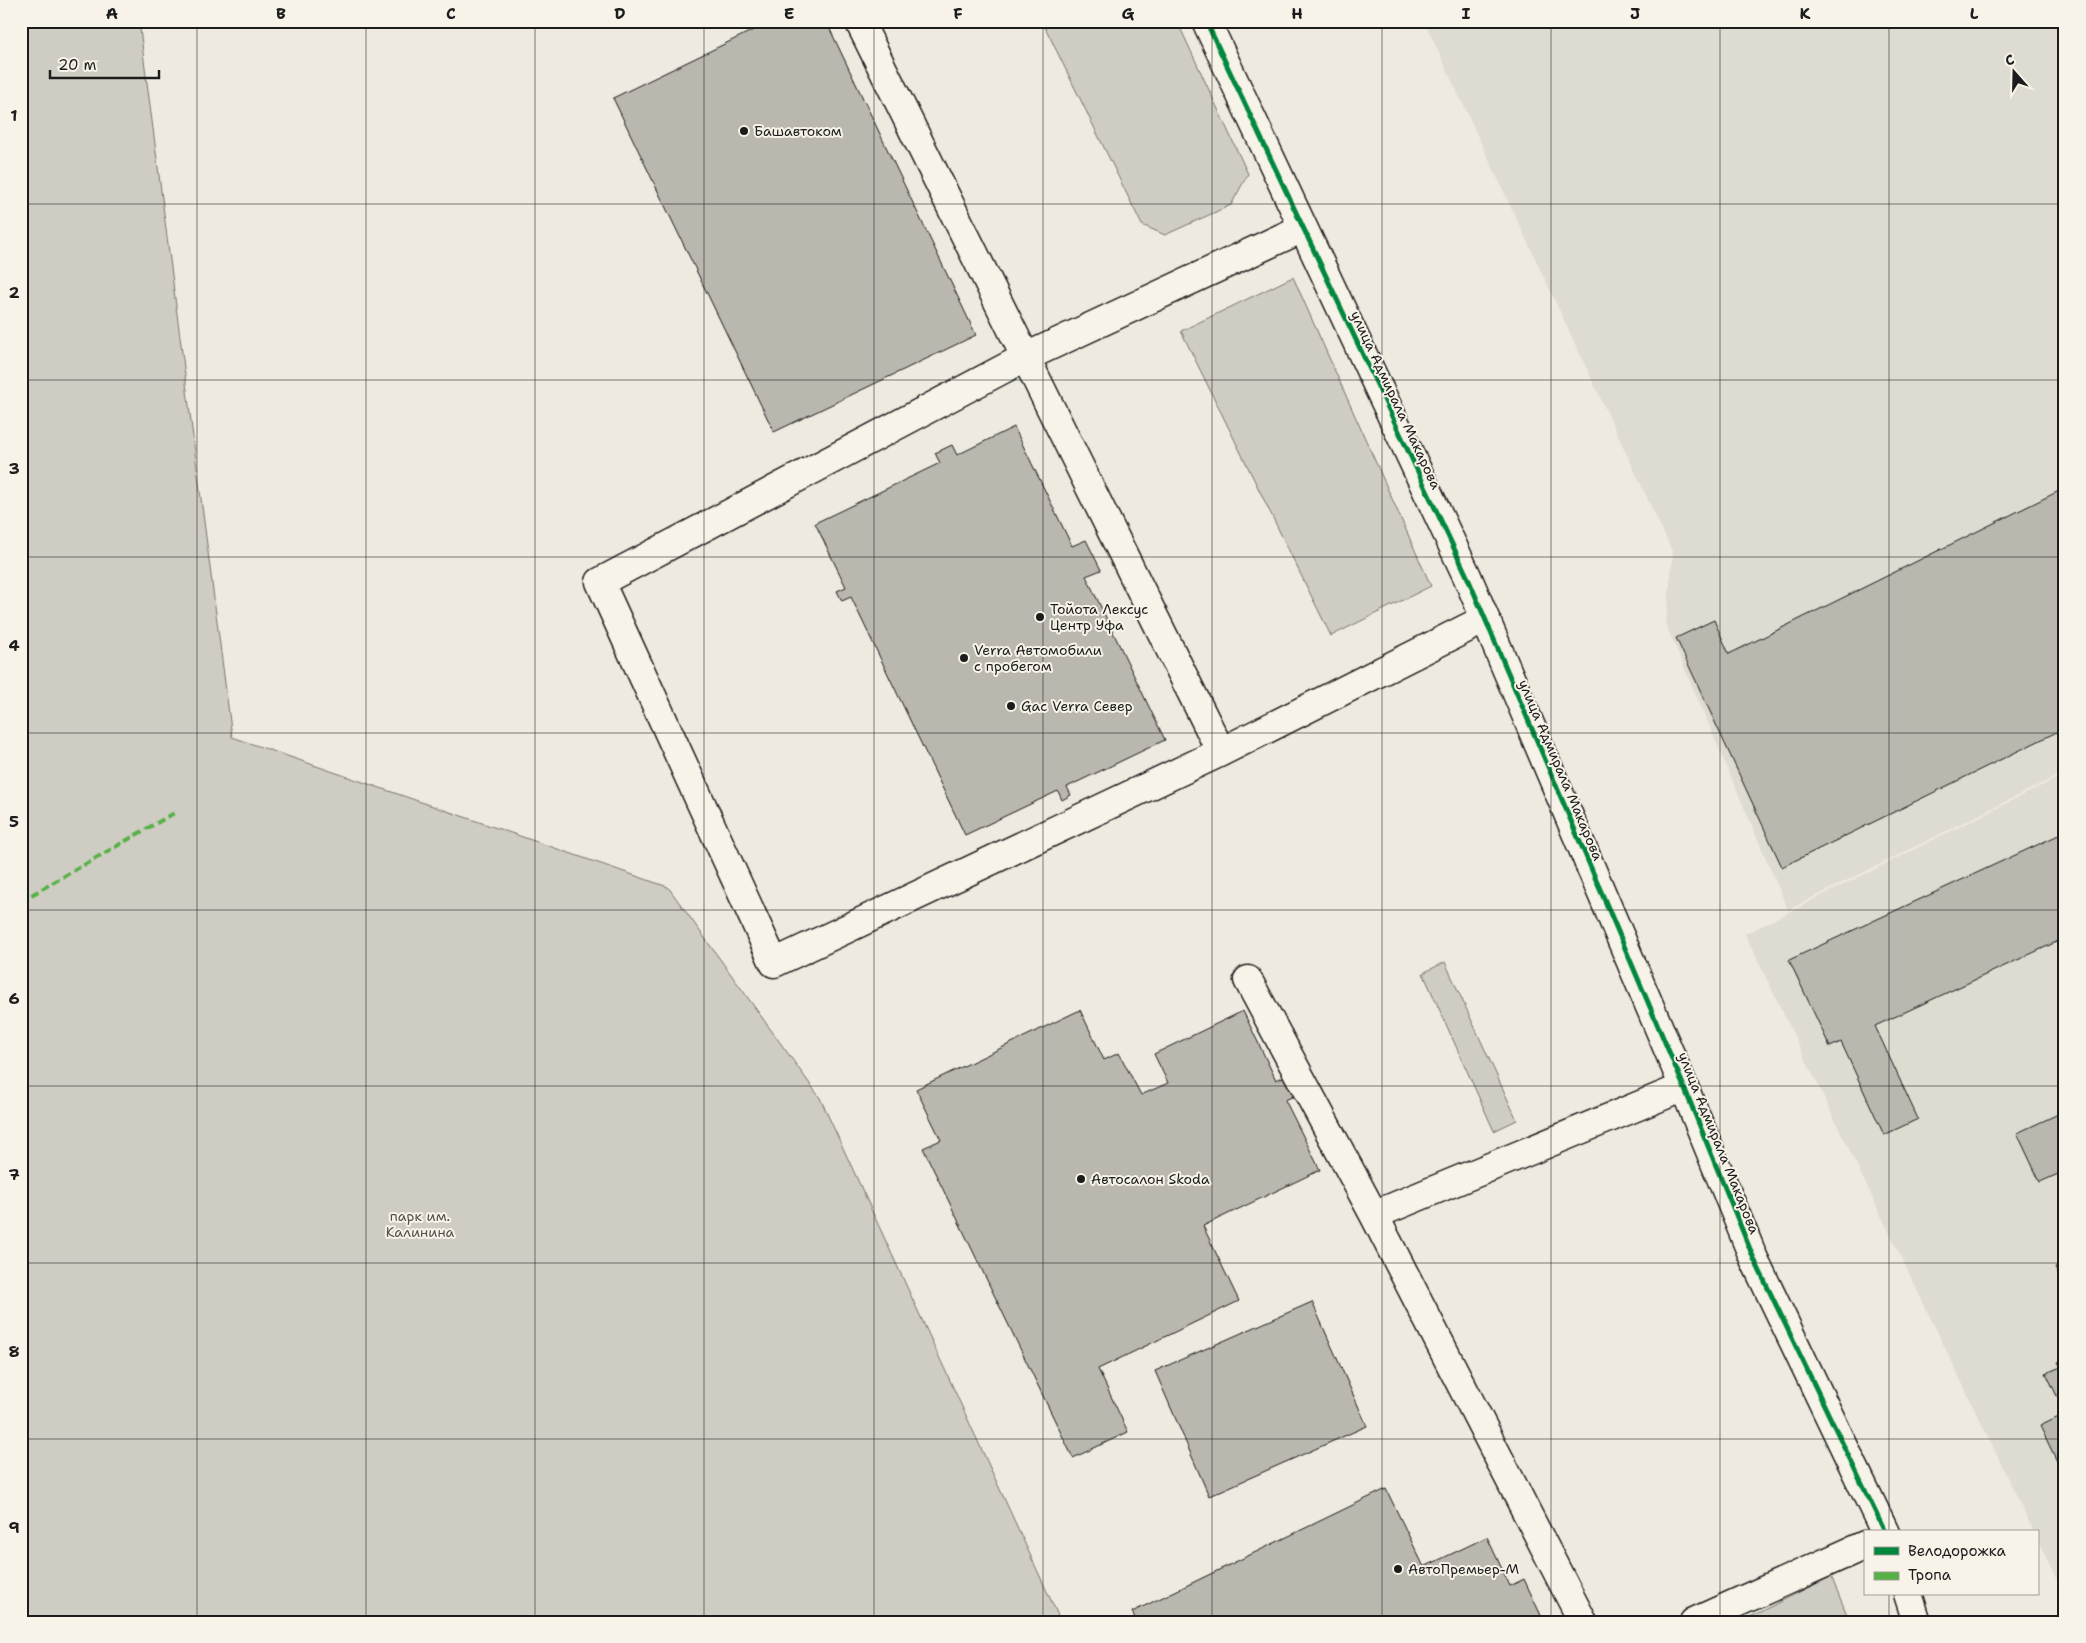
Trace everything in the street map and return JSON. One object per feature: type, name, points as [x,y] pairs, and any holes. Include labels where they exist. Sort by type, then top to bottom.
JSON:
[{"type":"street","points":[[859,21],[1222,752]]},
{"type":"street","name":"улица Адмирала Макарова","points":[[1206,21],[1462,567],[1684,1087],[1754,1259],[1884,1530]]},
{"type":"street","points":[[1303,228],[1026,357],[600,582],[774,963],[1222,752],[1485,619]]},
{"type":"street","points":[[1248,980],[1374,1215],[1583,1622]]},
{"type":"street","points":[[1374,1215],[1684,1087]]},
{"type":"street","points":[[1694,1622],[1864,1545]]},
{"type":"street","points":[[1909,1596],[1917,1622]]},
{"type":"shaded area","points":[[1424,21],[2065,21],[2065,772],[1788,910],[1666,625],[1673,553]]},
{"type":"shaded area","points":[[2065,774],[2065,1596],[2038,1541],[2038,1530],[2033,1530],[1745,934]]},
{"type":"green space","name":"парк им. Калинина","points":[[21,21],[139,21],[232,737],[668,887],[820,1098],[1061,1622],[21,1622]]},
{"type":"green space","points":[[1042,21],[1177,21],[1248,174],[1231,205],[1165,235],[1142,225]]},
{"type":"green space","points":[[1293,277],[1431,586],[1331,636],[1181,331]]},
{"type":"green space","points":[[1445,962],[1517,1120],[1494,1131],[1423,973]]},
{"type":"green space","points":[[1831,1576],[1850,1622],[1740,1622]]},
{"type":"building","points":[[772,21],[826,21],[976,335],[774,432],[613,98]]},
{"type":"building","points":[[1014,427],[1072,546],[1086,540],[1101,570],[1086,576],[1165,740],[1067,787],[1071,795],[1062,800],[1058,791],[965,835],[851,597],[842,601],[837,591],[846,587],[815,523],[940,463],[935,453],[952,445],[957,455]]},
{"type":"building","points":[[2065,488],[2065,728],[1782,867],[1676,638],[1714,620],[1729,654]]},
{"type":"building","points":[[2065,832],[2065,938],[1875,1026],[1918,1119],[1884,1135],[1841,1042],[1830,1047],[1789,960]]},
{"type":"building","points":[[1080,1010],[1104,1060],[1119,1053],[1141,1095],[1168,1083],[1154,1054],[1243,1011],[1276,1080],[1285,1076],[1294,1096],[1285,1100],[1320,1170],[1203,1226],[1239,1301],[1098,1369],[1128,1432],[1073,1458],[923,1148],[941,1140],[916,1089]]},
{"type":"building","points":[[2065,1111],[2065,1171],[2040,1182],[2017,1133]]},
{"type":"building","points":[[2065,1264],[2065,1288],[2055,1268]]},
{"type":"building","points":[[1312,1302],[1367,1426],[1209,1496],[1155,1371]]},
{"type":"building","points":[[2065,1359],[2065,1413],[2046,1373],[2061,1367],[2058,1362]]},
{"type":"building","points":[[2065,1414],[2065,1478],[2040,1426]]},
{"type":"building","points":[[1386,1489],[1424,1567],[1487,1537],[1510,1586],[1524,1579],[1544,1622],[1137,1622],[1132,1612]]},
{"type":"marked path","points":[[21,901],[176,812]]},
{"type":"cycle path","points":[[1206,21],[1467,576],[1684,1087],[1754,1259],[1884,1530]]},
{"type":"place","name":"Башавтоком","points":[[744,131]]},
{"type":"place","name":"Тойота Лексус Центр Уфа","points":[[1040,617]]},
{"type":"place","name":"Verra Автомобили с пробегом","points":[[964,658]]},
{"type":"place","name":"Gac Verra Север","points":[[1011,706]]},
{"type":"place","name":"Автосалон Skoda","points":[[1081,1179]]},
{"type":"place","name":"АвтоПремьер-М","points":[[1398,1569]]}]
